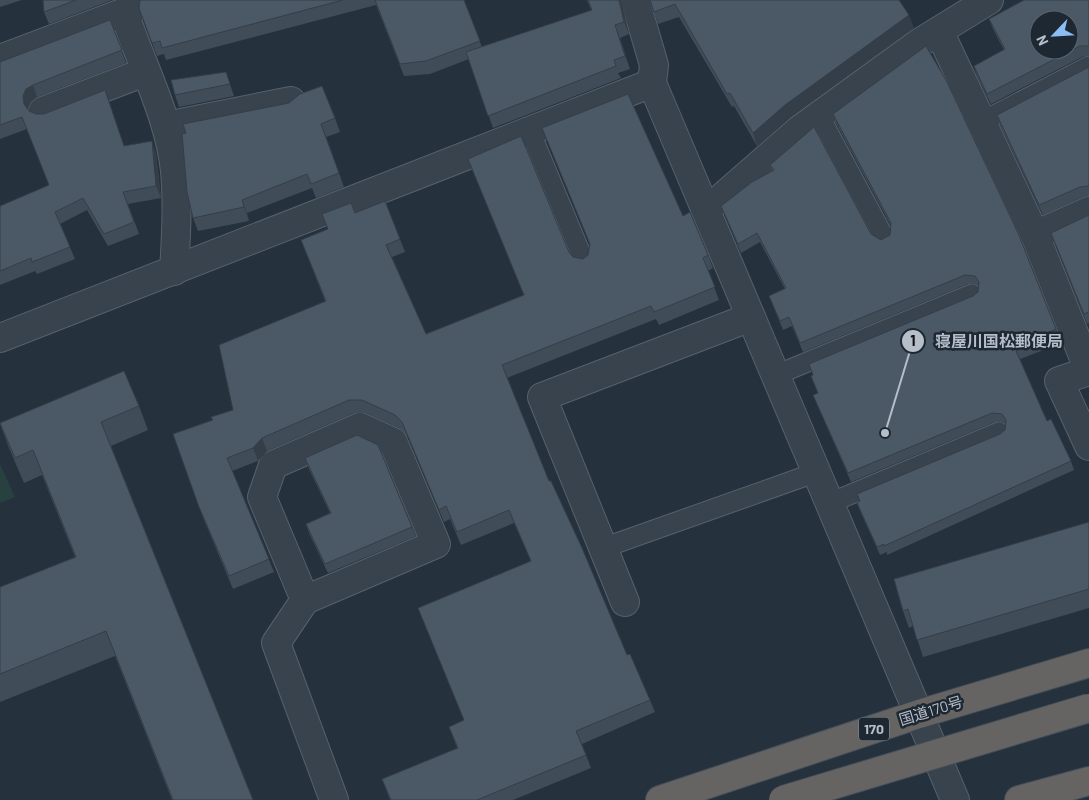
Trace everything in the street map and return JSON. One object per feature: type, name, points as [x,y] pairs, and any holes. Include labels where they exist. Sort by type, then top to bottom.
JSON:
[{"type":"highway","name":"国道170号","points":[[660,800],[919,714],[1089,663]]},
{"type":"highway","points":[[783,800],[1089,708]]},
{"type":"highway","points":[[1019,800],[1089,781]]},
{"type":"street","points":[[635,0],[654,65],[652,83],[955,800]]},
{"type":"street","points":[[705,208],[720,199],[799,130],[819,115],[939,31],[990,0]]},
{"type":"street","points":[[0,58],[131,5]]},
{"type":"street","points":[[131,5],[127,22],[166,126],[175,170],[177,229],[174,271]]},
{"type":"street","points":[[939,31],[1035,235],[1089,371],[1058,380],[1089,446]]},
{"type":"street","points":[[43,111],[145,72]]},
{"type":"street","points":[[0,338],[652,83]]},
{"type":"street","points":[[166,126],[291,101]]},
{"type":"street","points":[[1035,235],[1089,211]]},
{"type":"street","points":[[625,602],[542,397],[751,316]]},
{"type":"street","points":[[305,600],[262,497],[273,465],[360,427],[393,442],[436,544],[305,600],[276,643],[334,800]]},
{"type":"lane","points":[[982,122],[1089,66]]},
{"type":"lane","points":[[819,115],[884,237]]},
{"type":"lane","points":[[530,131],[584,261]]},
{"type":"lane","points":[[776,375],[972,294]]},
{"type":"lane","points":[[830,503],[999,432]]},
{"type":"lane","points":[[603,548],[817,472]]},
{"type":"green space","points":[[0,464],[15,497],[0,503]]},
{"type":"building","points":[[43,0],[76,0],[44,12]]},
{"type":"building","points":[[140,0],[343,0],[162,48],[160,41],[152,43],[139,8]]},
{"type":"building","points":[[375,0],[464,0],[480,41],[426,61],[400,64]]},
{"type":"building","points":[[588,0],[619,0],[624,22],[615,25],[625,56],[614,60],[616,66],[488,116],[466,52],[592,10]]},
{"type":"building","points":[[650,0],[899,0],[909,15],[785,105],[753,133],[730,93],[727,94],[675,4],[654,12]]},
{"type":"building","points":[[1024,0],[1089,0],[1089,46],[1079,47],[1079,10],[1029,10],[1029,60],[1053,60],[987,94],[974,66],[1005,49],[989,19]]},
{"type":"building","points":[[110,20],[122,50],[33,85],[26,89],[23,96],[24,104],[29,111],[36,114],[44,114],[105,90],[124,146],[152,141],[156,186],[123,192],[134,222],[104,234],[83,198],[55,212],[70,247],[32,262],[31,258],[0,271],[0,206],[49,185],[22,117],[0,125],[0,62]]},
{"type":"building","points":[[926,46],[947,82],[1018,233],[1056,329],[1036,338],[1037,342],[1016,351],[1047,421],[1051,419],[1071,461],[884,546],[884,544],[877,547],[857,503],[860,501],[857,494],[1000,434],[1005,430],[1006,420],[1002,414],[992,413],[848,473],[813,395],[818,393],[811,376],[813,375],[809,364],[973,296],[978,292],[979,282],[975,276],[965,275],[800,343],[789,317],[780,321],[769,296],[786,288],[757,233],[738,244],[721,206],[752,182],[774,170],[770,165],[814,127],[871,234],[881,240],[890,235],[891,223],[833,114]]},
{"type":"building","points":[[1089,67],[1089,186],[1080,187],[1039,205],[997,115]]},
{"type":"building","points":[[226,72],[230,84],[175,95],[171,80]]},
{"type":"building","points":[[322,86],[335,118],[321,124],[339,173],[311,184],[307,174],[242,200],[244,207],[193,218],[187,192],[182,134],[186,133],[183,124],[289,103],[300,94]]},
{"type":"building","points":[[628,94],[683,216],[690,212],[708,255],[703,258],[715,287],[654,312],[651,306],[502,365],[549,481],[551,481],[582,548],[627,655],[630,654],[650,700],[576,731],[586,755],[477,800],[391,800],[382,779],[458,748],[449,727],[464,720],[418,608],[531,561],[509,510],[457,532],[446,506],[439,510],[402,422],[395,415],[362,400],[349,400],[262,438],[253,448],[227,458],[269,559],[229,576],[199,507],[173,434],[213,420],[211,417],[233,410],[219,345],[326,301],[301,240],[328,229],[322,214],[351,203],[355,213],[385,201],[400,239],[386,245],[426,334],[524,295],[468,159],[521,136],[569,252],[573,257],[583,259],[588,255],[590,244],[542,128]]},
{"type":"building","points":[[1089,215],[1089,312],[1084,314],[1051,233]]},
{"type":"building","points":[[124,371],[139,406],[101,422],[253,800],[173,800],[106,631],[0,674],[0,587],[76,557],[33,450],[15,458],[0,423]]},
{"type":"building","points":[[357,435],[378,445],[412,527],[325,564],[306,524],[331,513],[305,458]]},
{"type":"building","points":[[1089,522],[1089,589],[917,640],[908,609],[903,611],[894,579]]},
{"type":"place","name":"寝屋川国松郵便局","points":[[885,433]]}]
